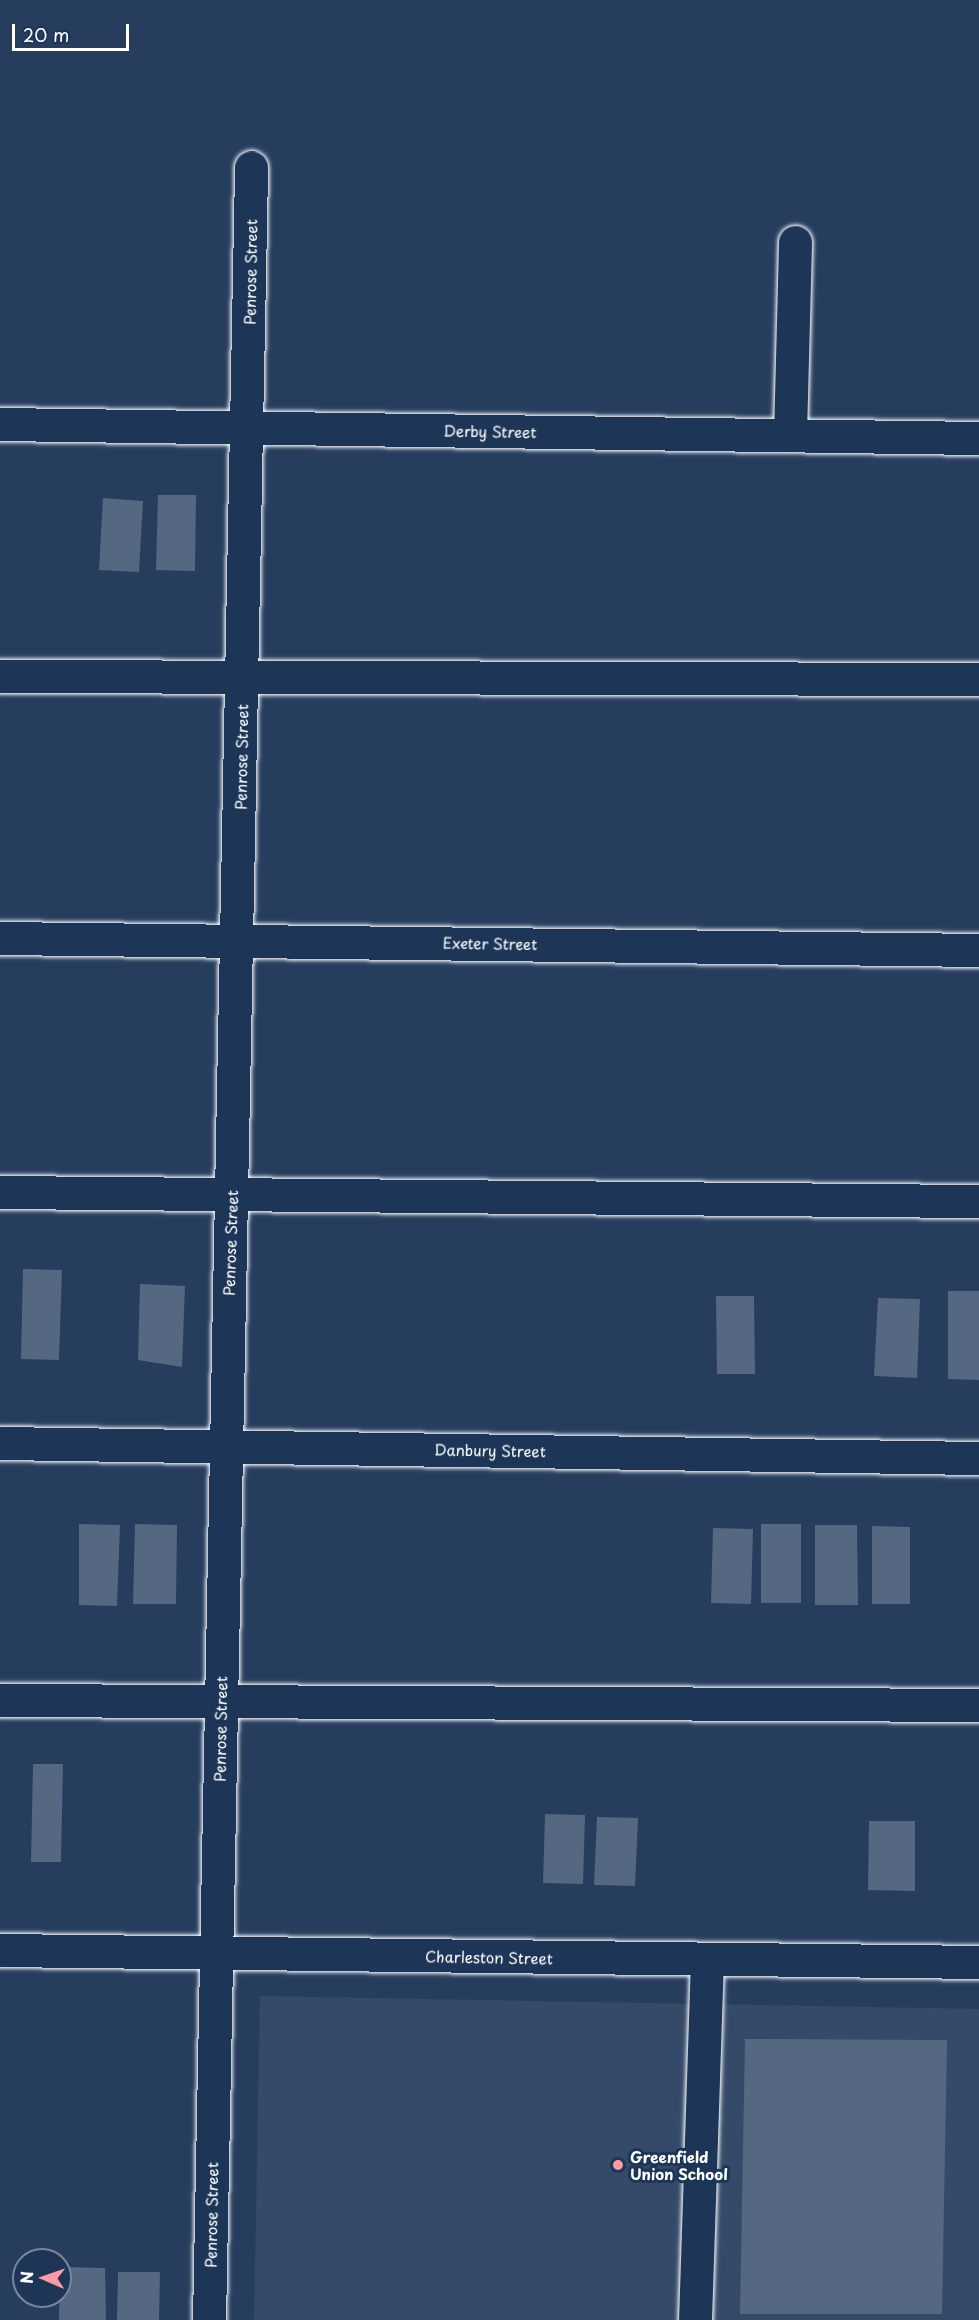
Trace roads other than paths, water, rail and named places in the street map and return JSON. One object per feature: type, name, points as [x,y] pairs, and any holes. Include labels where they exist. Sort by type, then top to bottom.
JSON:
[{"type":"street","name":"Penrose Street","points":[[209,2320],[224,1445],[238,939],[248,427],[251,167]]},
{"type":"street","points":[[790,435],[795,242]]},
{"type":"street","name":"Derby Street","points":[[0,424],[979,438]]},
{"type":"street","points":[[0,676],[979,679]]},
{"type":"street","name":"Exeter Street","points":[[0,938],[238,939],[979,950]]},
{"type":"street","points":[[0,1192],[979,1201]]},
{"type":"street","name":"Danbury Street","points":[[0,1443],[979,1458]]},
{"type":"street","points":[[0,1700],[221,1703],[979,1705]]},
{"type":"street","name":"Charleston Street","points":[[0,1950],[979,1962]]},
{"type":"street","points":[[695,2320],[707,1959]]},
{"type":"place","name":"Greenfield Union School","points":[[618,2165]]}]
